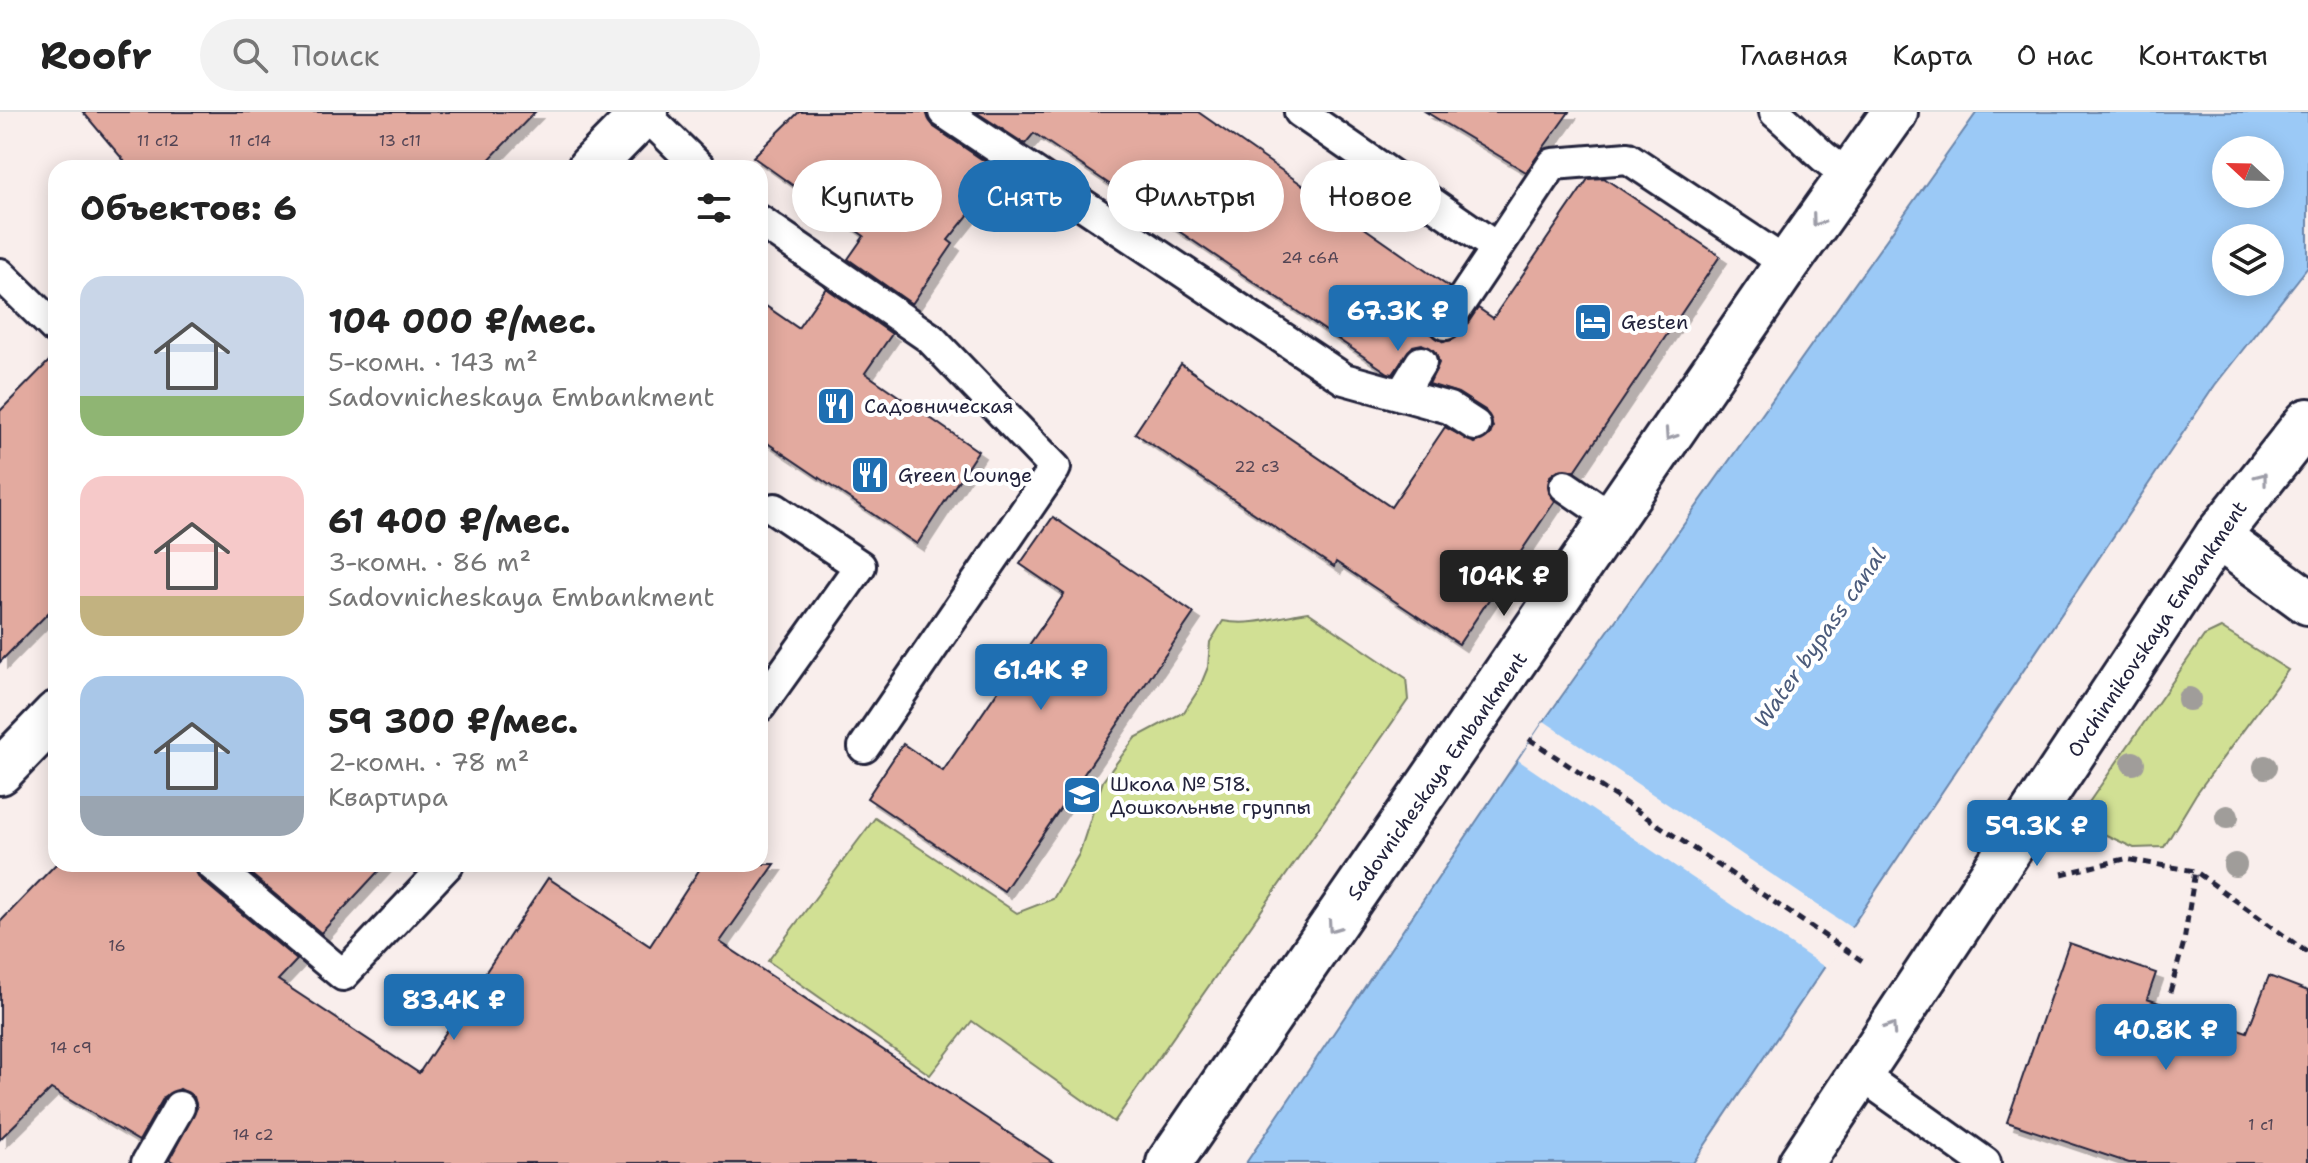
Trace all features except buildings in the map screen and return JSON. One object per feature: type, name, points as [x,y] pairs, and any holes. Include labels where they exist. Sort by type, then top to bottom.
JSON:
[{"type":"street","name":"Sadovnicheskaya Embankment","points":[[1169,1163],[1787,264],[1895,112]]},
{"type":"street","points":[[598,160],[645,113]]},
{"type":"street","name":"Ovchinnikovskaya Embankment","points":[[1801,1163],[2217,536],[2308,421]]},
{"type":"street","points":[[2217,536],[2308,602]]},
{"type":"street","points":[[0,772],[48,729]]},
{"type":"lane","points":[[944,112],[1344,379],[1449,408],[1475,425]]},
{"type":"lane","points":[[1300,112],[1497,248]]},
{"type":"lane","points":[[1775,112],[1801,134],[1823,160],[1850,175]]},
{"type":"lane","points":[[645,113],[692,160]]},
{"type":"lane","points":[[1446,324],[1553,164],[1628,158],[1787,264]]},
{"type":"lane","points":[[768,227],[930,338],[1055,468],[864,747]]},
{"type":"lane","points":[[0,274],[48,321]]},
{"type":"lane","points":[[1401,395],[1421,362]]},
{"type":"lane","points":[[1565,486],[1613,519]]},
{"type":"lane","points":[[768,695],[860,566],[775,509]]},
{"type":"lane","points":[[221,872],[343,975],[440,872]]},
{"type":"lane","points":[[1860,1074],[1985,1163]]},
{"type":"lane","points":[[147,1163],[179,1107]]},
{"type":"path","points":[[1529,739],[1864,962]]},
{"type":"path","points":[[2058,874],[2125,859],[2195,871],[2308,953]]},
{"type":"path","points":[[2170,992],[2184,942],[2195,871]]},
{"type":"green space","points":[[1308,612],[1406,678],[1408,700],[1114,1122],[972,1021],[930,1075],[768,961],[875,818],[1017,913],[1053,899],[1079,854],[1103,781],[1135,738],[1184,712],[1199,689],[1208,667],[1210,642],[1223,621],[1255,622]]},
{"type":"green space","points":[[2221,628],[2288,670],[2196,794],[2164,847],[2134,848],[2076,821],[2204,636]]},
{"type":"water","name":"Water bypass canal","points":[[1977,112],[2308,112],[2308,267],[2215,385],[1693,1163],[1246,1163],[1544,721]]},
{"type":"pier","points":[[1544,721],[1853,929],[1826,968],[1518,760]]},
{"type":"place","name":"Gesten","points":[[1593,322]]},
{"type":"place","name":"Садовническая","points":[[836,406]]},
{"type":"place","name":"Green Lounge","points":[[870,475]]},
{"type":"place","name":"Школа № 518. Дошкольные группы","points":[[1082,795]]}]
